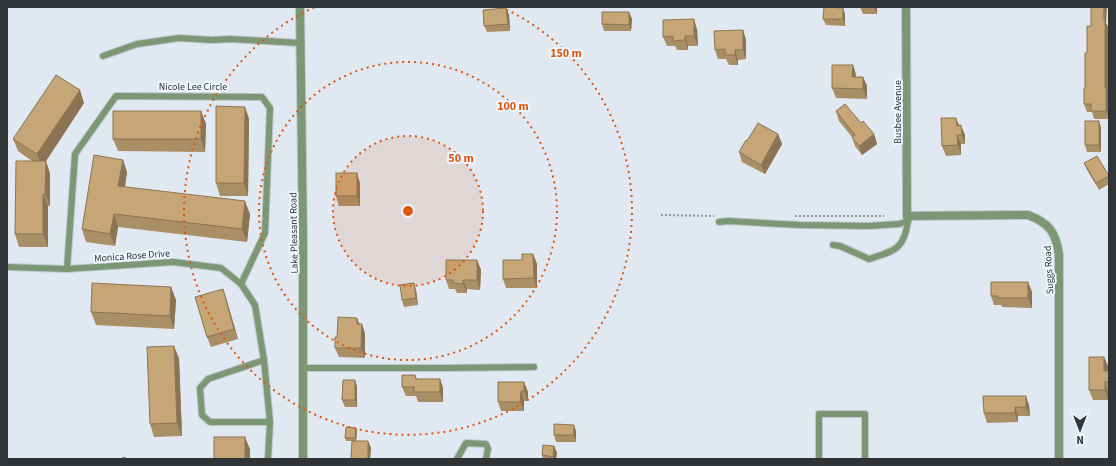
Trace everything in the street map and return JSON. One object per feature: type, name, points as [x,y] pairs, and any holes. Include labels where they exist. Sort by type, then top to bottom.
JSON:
[{"type":"street","name":"Lake Pleasant Road","points":[[300,7],[303,459]]},
{"type":"street","name":"Busbee Avenue","points":[[906,7],[909,218]]},
{"type":"street","name":"Suggs Road","points":[[909,218],[1028,215],[1042,220],[1051,229],[1058,243],[1059,256],[1059,459]]},
{"type":"lane","points":[[103,56],[137,44],[179,38],[300,43]]},
{"type":"lane","name":"Nicole Lee Circle","points":[[67,269],[75,154],[116,96],[262,97],[270,108],[265,234],[241,284]]},
{"type":"lane","points":[[719,222],[728,221],[800,225],[870,226],[899,224],[909,218]]},
{"type":"lane","points":[[833,245],[840,246],[869,259],[894,251],[901,244],[907,233],[909,218]]},
{"type":"lane","name":"Monica Rose Drive","points":[[7,267],[67,269],[173,262],[221,268],[241,284],[255,305],[264,360],[270,422],[268,459]]},
{"type":"lane","points":[[264,360],[208,379],[200,388],[202,415],[210,422],[270,422]]},
{"type":"lane","points":[[303,368],[534,367]]},
{"type":"lane","points":[[819,459],[819,414],[865,414],[865,459]]},
{"type":"lane","points":[[457,459],[466,443],[481,442],[486,444],[488,449],[486,459]]},
{"type":"building","points":[[824,7],[843,8],[843,19],[823,19]]},
{"type":"building","points":[[1091,7],[1104,7],[1103,19],[1105,19],[1106,111],[1091,111],[1091,104],[1084,104],[1085,53],[1087,53],[1087,26],[1091,26]]},
{"type":"building","points":[[506,8],[508,24],[484,26],[483,10]]},
{"type":"building","points":[[602,12],[629,12],[629,25],[602,24]]},
{"type":"building","points":[[694,19],[694,36],[685,36],[685,40],[673,41],[673,36],[663,37],[663,20]]},
{"type":"building","points":[[743,30],[743,50],[735,50],[735,55],[725,55],[725,49],[715,50],[714,31]]},
{"type":"building","points":[[832,65],[853,65],[852,77],[863,77],[863,89],[832,88]]},
{"type":"building","points":[[56,75],[80,90],[37,154],[13,139]]},
{"type":"building","points":[[845,104],[861,123],[863,121],[874,134],[859,146],[852,137],[855,135],[836,111]]},
{"type":"building","points":[[216,106],[245,107],[244,183],[216,183]]},
{"type":"building","points":[[113,111],[201,111],[201,139],[113,139]]},
{"type":"building","points":[[941,118],[956,118],[957,126],[961,125],[962,135],[957,135],[958,145],[942,146]]},
{"type":"building","points":[[1085,121],[1099,121],[1099,145],[1085,145]]},
{"type":"building","points":[[758,123],[778,134],[761,165],[739,152]]},
{"type":"building","points":[[94,155],[123,160],[118,186],[245,201],[242,229],[114,214],[110,234],[82,229]]},
{"type":"building","points":[[1097,156],[1109,176],[1096,183],[1084,163]]},
{"type":"building","points":[[16,161],[46,161],[45,194],[43,194],[43,234],[15,234]]},
{"type":"building","points":[[336,173],[357,173],[357,196],[336,196]]},
{"type":"building","points":[[522,254],[533,254],[534,278],[503,279],[503,260],[522,260]]},
{"type":"building","points":[[446,260],[477,260],[477,280],[463,280],[463,284],[453,283],[453,280],[446,280]]},
{"type":"building","points":[[991,282],[1028,282],[1028,298],[998,298],[998,296],[991,296]]},
{"type":"building","points":[[92,283],[171,287],[170,316],[91,312]]},
{"type":"building","points":[[414,283],[416,298],[402,300],[400,285]]},
{"type":"building","points":[[223,289],[234,329],[207,337],[195,297]]},
{"type":"building","points":[[338,317],[357,318],[357,324],[362,324],[361,348],[335,348]]},
{"type":"building","points":[[174,346],[177,423],[150,424],[147,347]]},
{"type":"building","points":[[1089,357],[1104,357],[1104,371],[1109,371],[1109,382],[1105,382],[1105,390],[1089,390]]},
{"type":"building","points":[[402,375],[415,375],[416,379],[440,379],[440,392],[414,392],[414,387],[402,387]]},
{"type":"building","points":[[343,380],[355,380],[355,400],[342,400]]},
{"type":"building","points":[[498,382],[524,382],[524,391],[521,391],[520,402],[498,402]]},
{"type":"building","points":[[983,396],[1026,396],[1026,407],[1015,407],[1015,413],[984,413]]},
{"type":"building","points":[[554,424],[574,425],[574,435],[554,435]]},
{"type":"building","points":[[346,427],[356,428],[355,438],[345,438]]},
{"type":"building","points":[[214,437],[245,437],[245,459],[214,459]]},
{"type":"building","points":[[352,441],[368,441],[368,459],[351,459]]},
{"type":"building","points":[[543,445],[554,446],[553,457],[542,455]]}]
